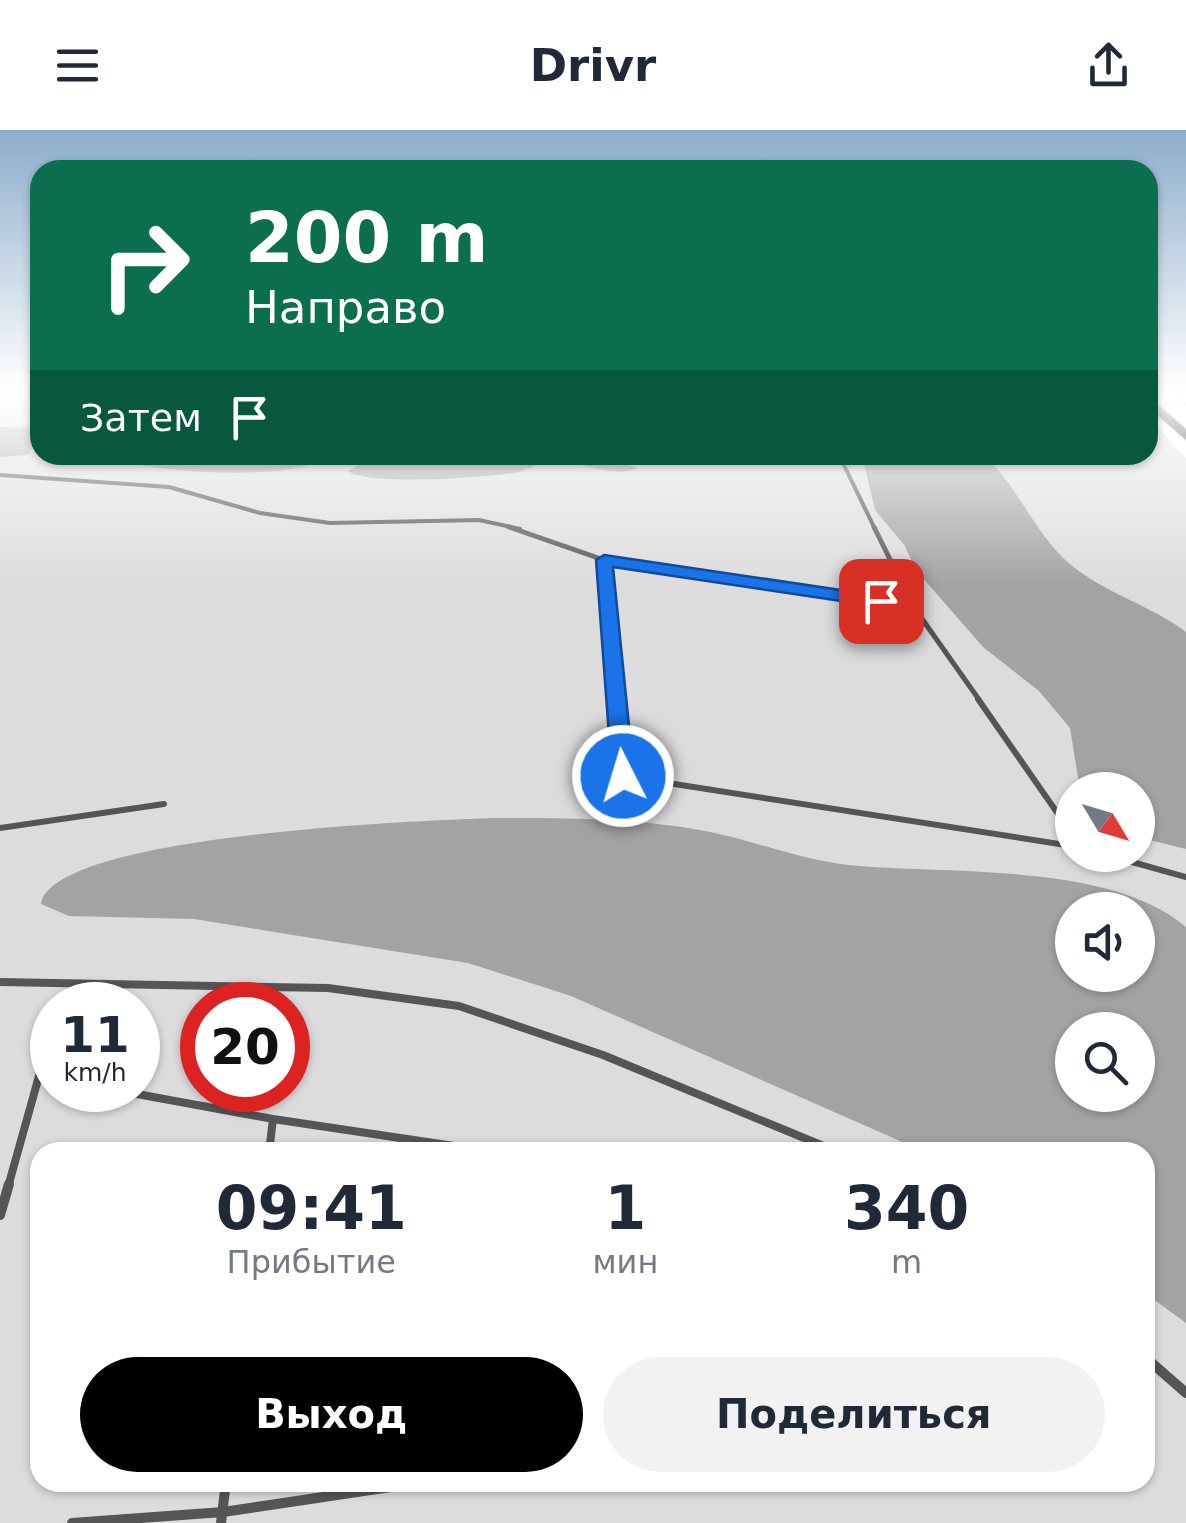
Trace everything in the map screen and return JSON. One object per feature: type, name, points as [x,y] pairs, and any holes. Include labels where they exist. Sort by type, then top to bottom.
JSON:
[{"type":"lane","points":[[844,465],[913,606],[1055,810]]},
{"type":"lane","points":[[0,475],[169,487],[260,513],[330,523],[478,520],[520,529],[604,560],[913,606]]},
{"type":"lane","points":[[604,560],[623,776],[1055,843]]},
{"type":"lane","points":[[0,828],[164,804]]},
{"type":"lane","points":[[1155,868],[1186,877]]},
{"type":"lane","points":[[0,982],[30,983]]},
{"type":"lane","points":[[160,985],[328,988],[459,1006],[603,1055],[817,1142]]},
{"type":"lane","points":[[160,1099],[273,1120],[430,1142]]},
{"type":"lane","points":[[0,1215],[30,1108]]},
{"type":"lane","points":[[270,1142],[273,1120]]},
{"type":"lane","points":[[1155,1366],[1186,1392]]},
{"type":"lane","points":[[222,1518],[225,1492]]},
{"type":"lane","points":[[72,1523],[222,1518],[368,1492]]},
{"type":"shaded area","points":[[0,455],[30,455],[30,465],[1158,465],[1158,455],[1186,458],[1186,1523],[0,1523]]},
{"type":"shaded area","points":[[139,465],[306,465],[252,472]]},
{"type":"shaded area","points":[[358,465],[537,465],[503,474],[430,479],[379,478],[348,471]]},
{"type":"shaded area","points":[[580,465],[638,468],[617,472]]},
{"type":"shaded area","points":[[864,465],[994,465],[1047,539],[1071,565],[1186,632],[1186,849],[1155,841],[1155,772],[1077,772],[1070,728],[1039,691],[983,647],[915,569],[905,546],[875,510]]},
{"type":"shaded area","points":[[496,818],[634,822],[715,833],[831,863],[1025,875],[1117,892],[1055,892],[1055,992],[1155,992],[1155,907],[1186,927],[1186,1323],[1155,1300],[1155,1142],[902,1142],[571,996],[468,963],[194,919],[69,916],[41,904],[61,880],[108,861],[248,836]]},
{"type":"route","points":[[623,776],[604,560],[881,601]]}]
